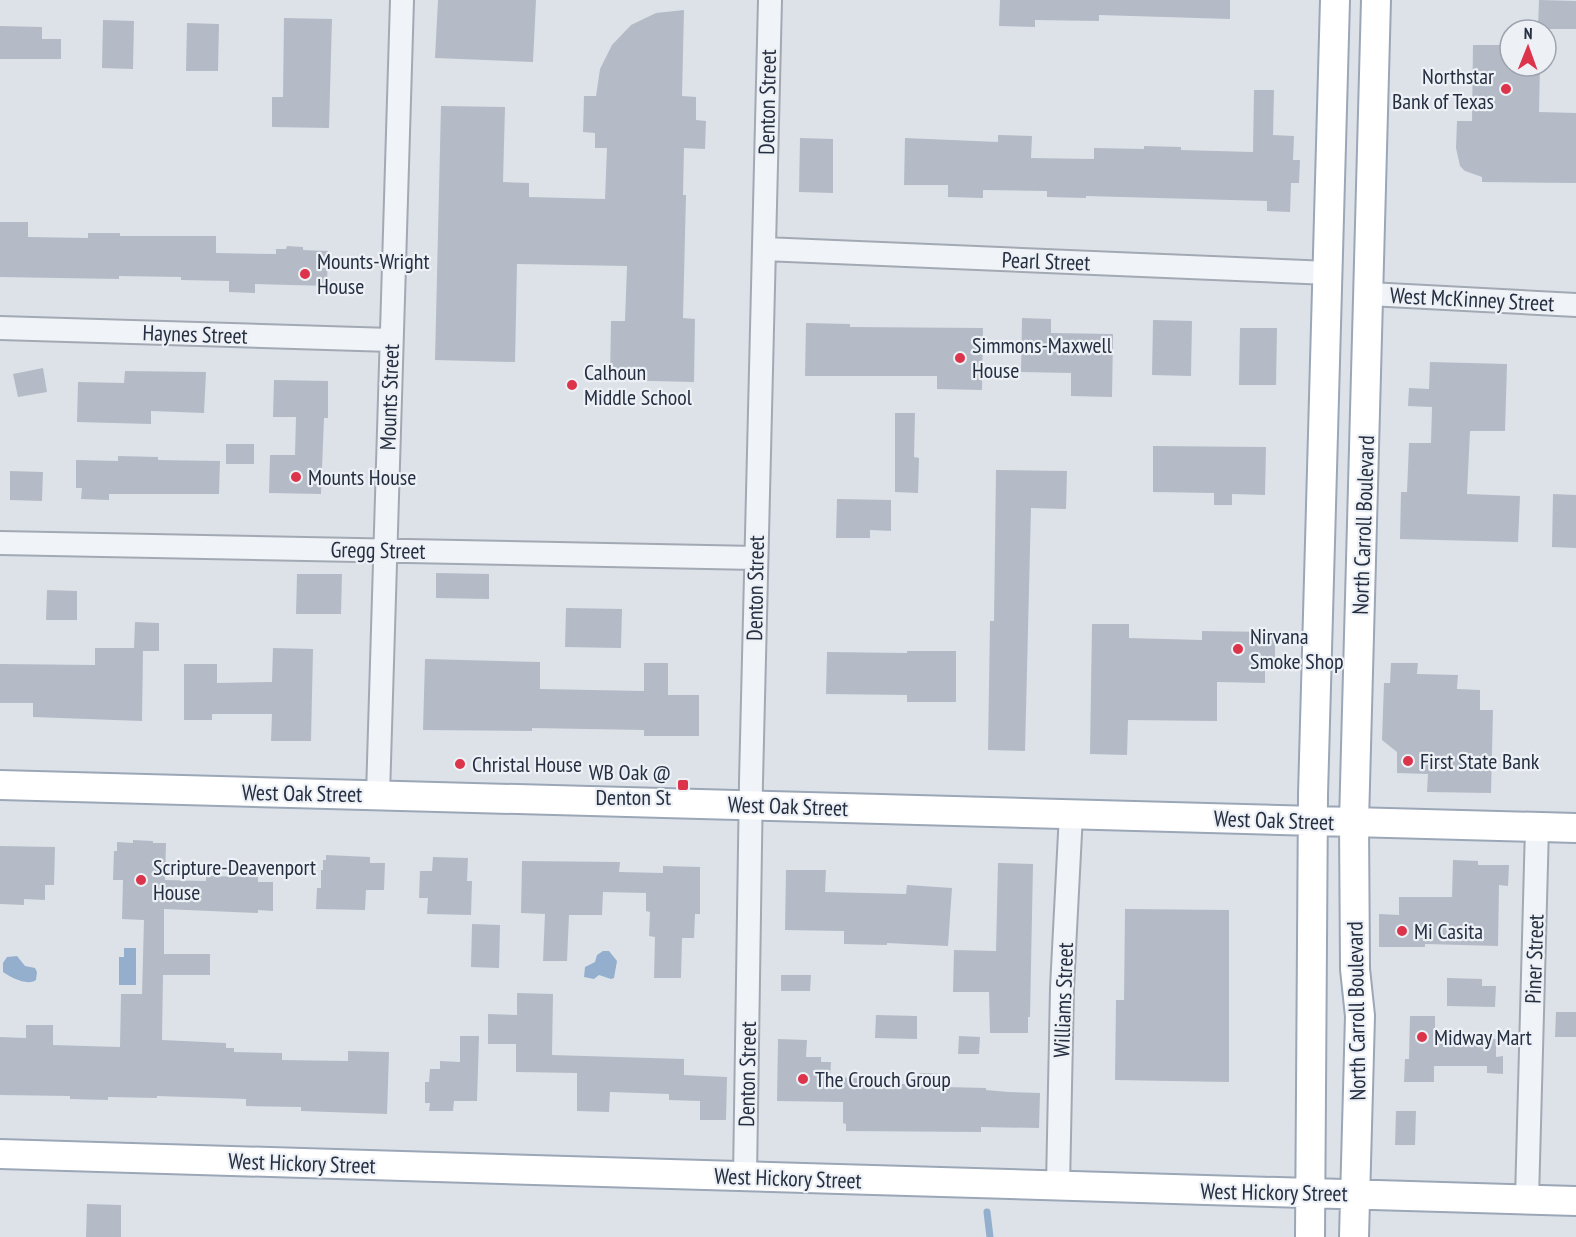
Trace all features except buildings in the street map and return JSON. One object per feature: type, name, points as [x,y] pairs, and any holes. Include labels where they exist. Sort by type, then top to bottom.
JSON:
[{"type":"main road","name":"North Carroll Boulevard","points":[[1310,1237],[1313,821],[1335,0]]},
{"type":"main road","name":"North Carroll Boulevard","points":[[1354,1237],[1360,1016],[1355,969],[1354,822],[1376,0]]},
{"type":"main road","points":[[1331,188],[1352,285],[1369,294]]},
{"type":"main road","name":"West Oak Street","points":[[0,785],[1576,828]]},
{"type":"main road","name":"West Hickory Street","points":[[0,1154],[1576,1201]]},
{"type":"street","name":"Mounts Street","points":[[378,795],[402,0]]},
{"type":"street","name":"Denton Street","points":[[745,1177],[756,558],[770,0]]},
{"type":"street","name":"Pearl Street","points":[[764,249],[1329,273]]},
{"type":"street","name":"West McKinney Street","points":[[1369,294],[1576,305]]},
{"type":"street","name":"Haynes Street","points":[[0,328],[390,340]]},
{"type":"street","name":"Gregg Street","points":[[0,543],[756,558]]},
{"type":"street","name":"Williams Street","points":[[1058,1186],[1062,988],[1071,814]]},
{"type":"street","name":"Piner Street","points":[[1527,1199],[1537,827]]},
{"type":"water","points":[[124,948],[136,948],[136,985],[119,985],[119,957],[124,957]]},
{"type":"water","points":[[603,951],[609,951],[617,961],[614,978],[599,975],[594,979],[584,977],[585,967],[595,962],[597,955]]},
{"type":"water","points":[[17,956],[25,966],[35,968],[36,980],[24,982],[3,972],[3,963],[7,957]]},
{"type":"waterway","points":[[987,1212],[990,1237]]},
{"type":"place","name":"Northstar Bank of Texas","points":[[1506,89]]},
{"type":"place","name":"Mounts-Wright House","points":[[305,274]]},
{"type":"place","name":"Simmons-Maxwell House","points":[[960,358]]},
{"type":"place","name":"Calhoun Middle School","points":[[572,385]]},
{"type":"place","name":"Mounts House","points":[[296,477]]},
{"type":"place","name":"Nirvana Smoke Shop","points":[[1238,649]]},
{"type":"place","name":"First State Bank","points":[[1408,761]]},
{"type":"place","name":"Christal House","points":[[460,764]]},
{"type":"place","name":"WB Oak @ Denton St","points":[[683,785]]},
{"type":"place","name":"Scripture-Deavenport House","points":[[141,880]]},
{"type":"place","name":"Mi Casita","points":[[1402,931]]},
{"type":"place","name":"Midway Mart","points":[[1422,1037]]},
{"type":"place","name":"The Crouch Group","points":[[803,1079]]}]
